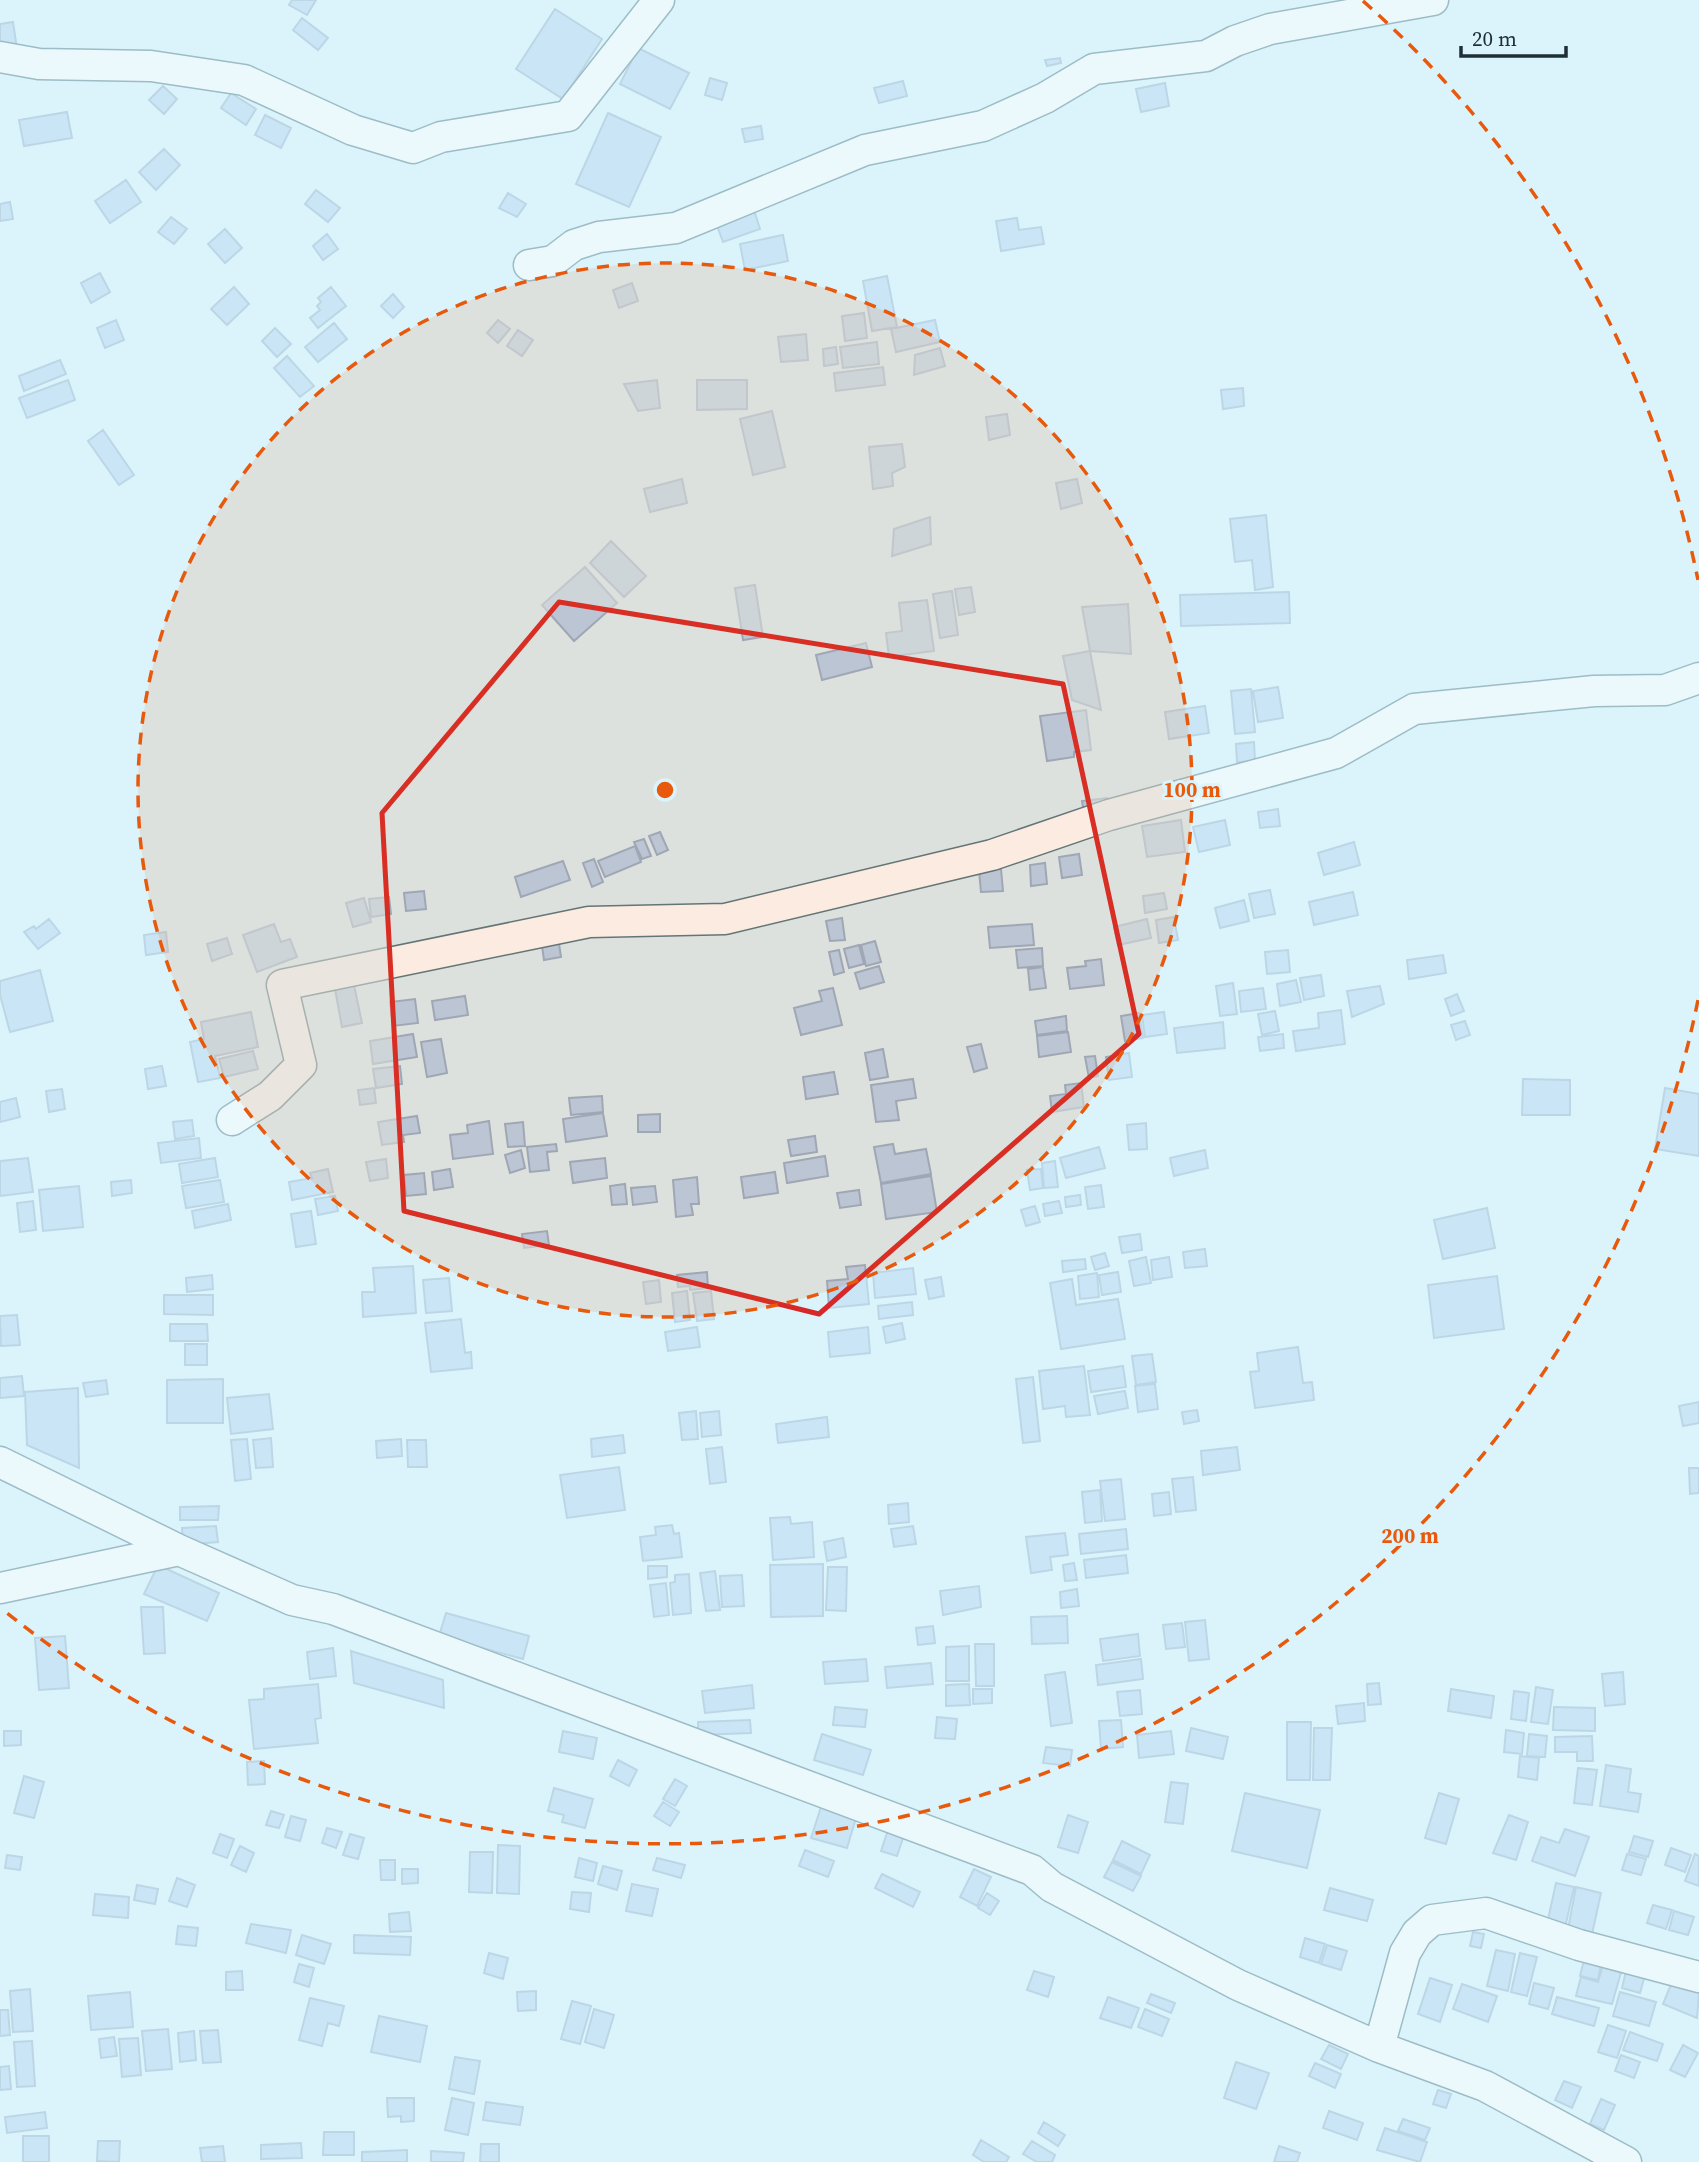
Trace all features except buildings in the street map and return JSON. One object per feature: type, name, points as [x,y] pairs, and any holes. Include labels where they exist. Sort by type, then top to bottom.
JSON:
[{"type":"street","points":[[0,57],[39,64],[151,66],[244,80],[353,130],[413,148],[441,137],[568,116],[659,0]]},
{"type":"street","points":[[529,265],[553,261],[574,245],[599,237],[676,228],[865,149],[983,126],[1045,98],[1094,69],[1206,56],[1235,41],[1270,29],[1433,0]]},
{"type":"street","points":[[232,1120],[270,1097],[301,1065],[282,985],[589,922],[724,919],[979,858],[1109,815],[1336,753],[1414,709],[1594,691],[1665,690],[1699,678]]},
{"type":"street","points":[[0,1462],[179,1550],[292,1600],[333,1609],[1032,1870],[1052,1887],[1238,1985],[1379,2047],[1485,2086],[1626,2162]]},
{"type":"street","points":[[0,1588],[179,1550]]},
{"type":"street","points":[[1379,2047],[1405,1953],[1417,1933],[1432,1920],[1486,1913],[1579,1945],[1699,1978]]},
{"type":"highlighted area","points":[[559,602],[1063,684],[1139,1034],[819,1314],[404,1211],[382,813]]}]
